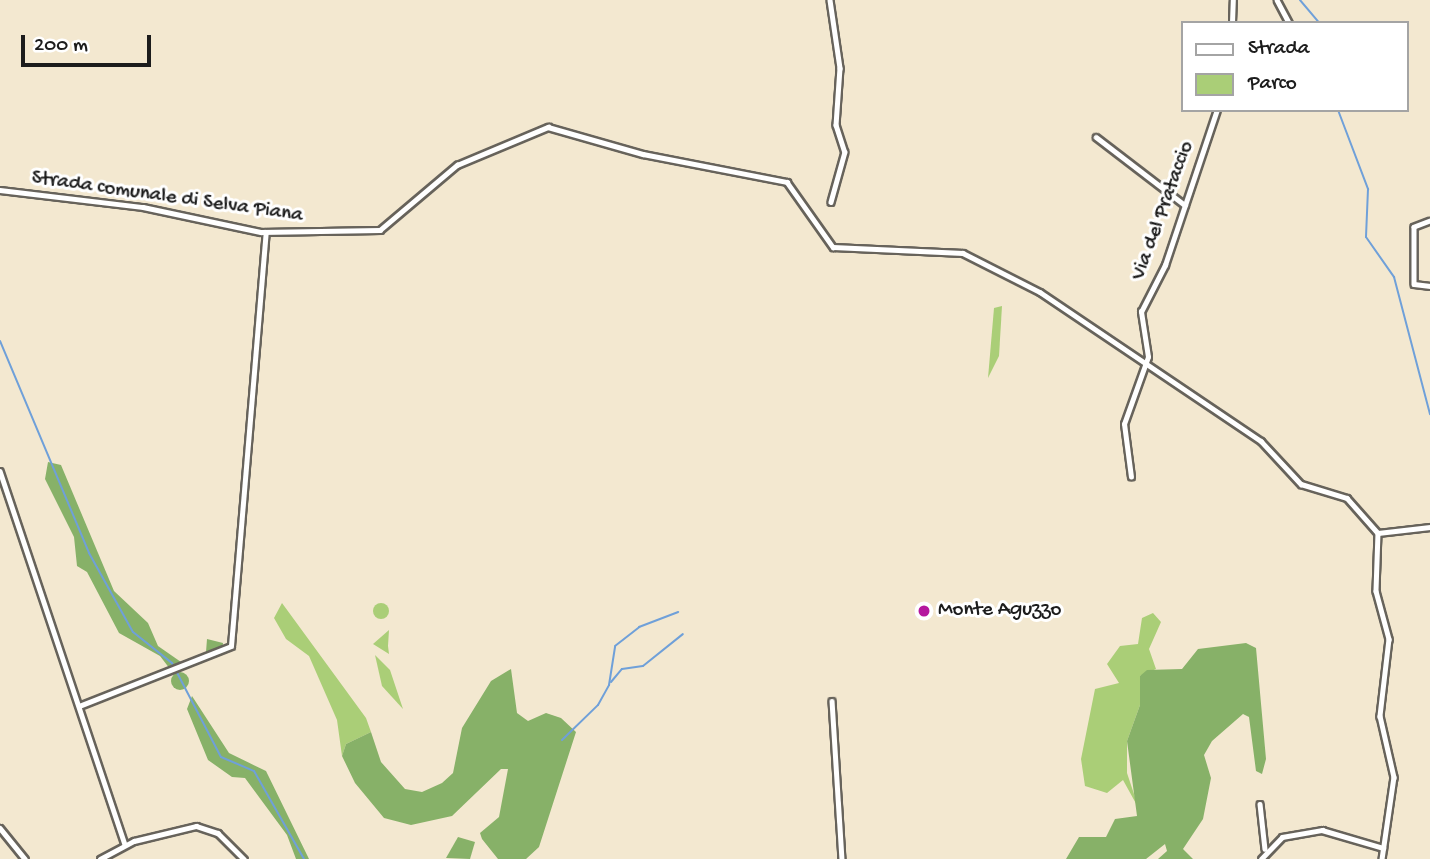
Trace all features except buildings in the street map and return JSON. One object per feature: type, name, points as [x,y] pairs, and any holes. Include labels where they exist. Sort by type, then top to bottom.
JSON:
[{"type":"street","points":[[830,0],[840,74],[836,125],[845,152],[831,202]]},
{"type":"street","points":[[1232,21],[1233,0]]},
{"type":"street","points":[[1277,0],[1288,21]]},
{"type":"street","name":"Via del Prataccio","points":[[1146,363],[1141,312],[1162,274],[1216,112]]},
{"type":"street","name":"Strada comunale di Selva Piana","points":[[0,190],[143,206],[266,232],[380,230],[457,165],[552,127],[643,155],[788,183],[833,247],[968,255],[1040,292],[1146,363]]},
{"type":"street","points":[[1096,137],[1185,205]]},
{"type":"street","points":[[1430,221],[1414,227],[1414,284],[1430,286]]},
{"type":"street","points":[[79,706],[231,646],[266,232]]},
{"type":"street","points":[[1131,477],[1125,422],[1146,363],[1261,442],[1301,484],[1351,500],[1378,533],[1376,592],[1389,639],[1380,716],[1394,777],[1382,859]]},
{"type":"street","points":[[0,471],[125,844]]},
{"type":"street","points":[[1378,533],[1430,527]]},
{"type":"street","points":[[832,701],[842,859]]},
{"type":"street","points":[[1260,804],[1265,850],[1261,859]]},
{"type":"street","points":[[100,859],[125,844],[201,827],[218,832],[244,859]]},
{"type":"street","points":[[0,828],[25,859]]},
{"type":"street","points":[[1265,850],[1285,836],[1322,830],[1372,850],[1383,848]]},
{"type":"green space","points":[[1002,306],[999,356],[988,378],[994,308]]},
{"type":"green space","points":[[48,462],[61,465],[114,591],[148,623],[158,646],[181,662],[206,652],[207,639],[223,643],[222,652],[170,669],[160,656],[119,633],[87,572],[77,566],[74,537],[45,479]]},
{"type":"green space","points":[[282,603],[366,718],[371,732],[346,744],[342,756],[337,720],[309,656],[286,639],[274,618]]},
{"type":"green space","points":[[381,603],[389,611],[381,619],[373,611]]},
{"type":"green space","points":[[1153,613],[1161,622],[1149,649],[1156,669],[1140,676],[1140,705],[1127,741],[1127,773],[1139,809],[1123,780],[1107,793],[1085,786],[1081,759],[1095,689],[1119,683],[1107,664],[1120,646],[1138,644],[1142,618]]},
{"type":"green space","points":[[389,630],[388,646],[389,654],[373,644]]},
{"type":"green space","points":[[1246,643],[1256,648],[1266,759],[1262,774],[1256,771],[1249,717],[1243,714],[1212,741],[1204,755],[1211,778],[1203,819],[1183,849],[1193,859],[1158,859],[1167,851],[1165,844],[1146,859],[1066,859],[1079,837],[1106,837],[1115,819],[1137,816],[1127,741],[1140,705],[1140,676],[1147,670],[1182,669],[1198,649]]},
{"type":"green space","points":[[375,655],[390,670],[403,709],[382,686]]},
{"type":"green space","points":[[511,669],[517,713],[528,721],[546,713],[561,718],[576,732],[539,847],[526,859],[498,859],[482,839],[480,833],[499,817],[508,769],[501,769],[452,816],[411,825],[384,818],[355,783],[342,756],[346,744],[371,732],[381,762],[405,789],[422,792],[442,783],[453,773],[462,728],[491,681]]},
{"type":"green space","points":[[180,672],[186,675],[189,681],[186,687],[180,690],[174,687],[171,681],[174,675]]},
{"type":"green space","points":[[192,696],[229,753],[266,771],[309,859],[296,859],[287,835],[245,778],[232,777],[208,760],[187,709]]},
{"type":"green space","points":[[458,837],[475,842],[470,859],[446,858]]},
{"type":"waterway","points":[[1300,0],[1317,21]]},
{"type":"waterway","points":[[1339,112],[1368,189],[1366,237],[1394,277],[1430,414]]},
{"type":"waterway","points":[[0,341],[89,553],[133,632],[172,663],[221,757],[254,771],[304,859]]},
{"type":"waterway","points":[[562,740],[598,705],[609,685],[615,646],[639,627],[678,612]]},
{"type":"waterway","points":[[611,682],[622,669],[643,666],[683,634]]},
{"type":"place","name":"Monte Aguzzo","points":[[924,611]]}]
